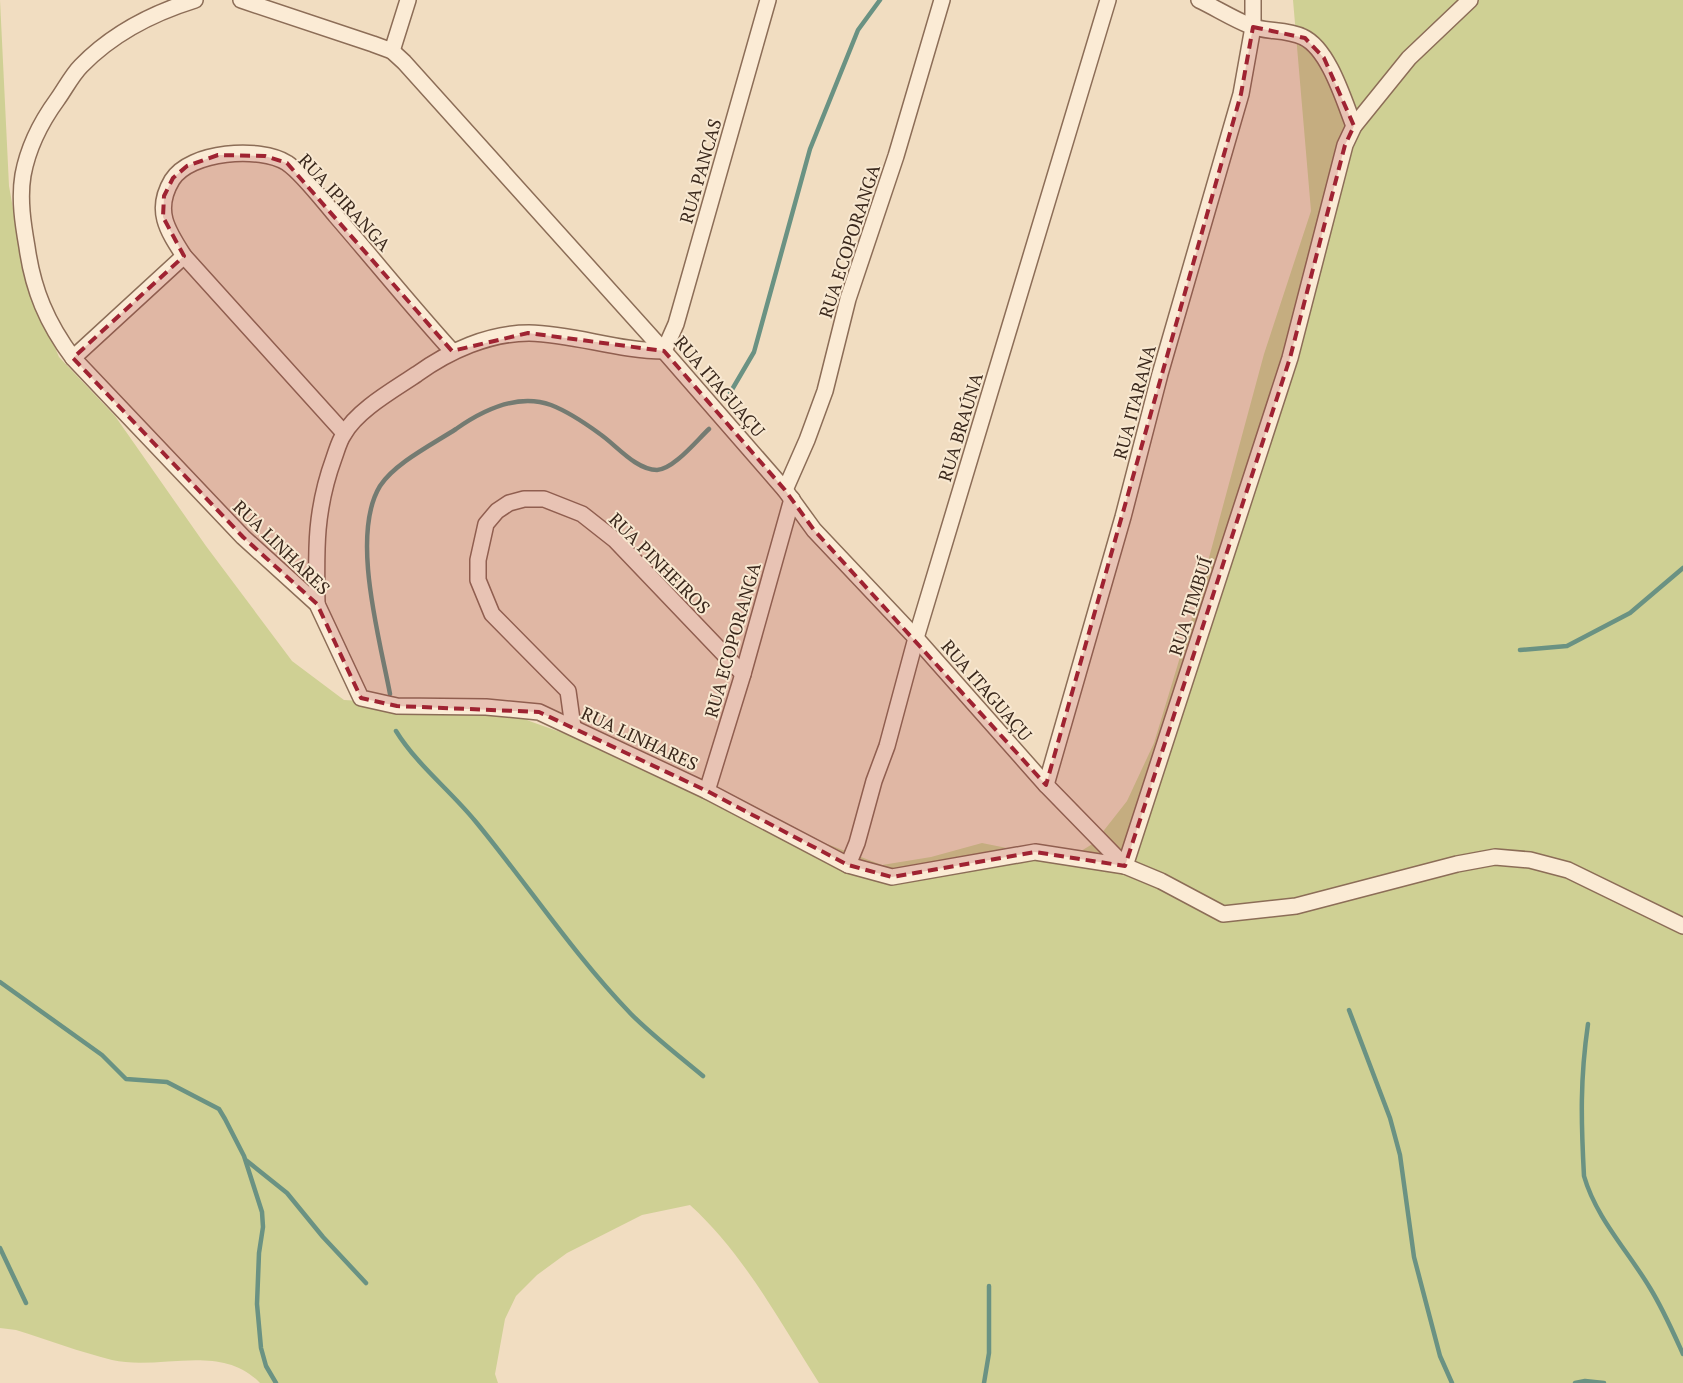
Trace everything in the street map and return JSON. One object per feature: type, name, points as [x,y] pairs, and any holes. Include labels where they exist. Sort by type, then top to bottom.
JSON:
[{"type":"street","name":"RUA LINHARES","points":[[195,0],[150,17],[105,44],[80,67],[50,110],[32,145],[23,176],[22,221],[30,266],[40,299],[54,333],[73,358],[243,538],[317,604],[361,698],[397,706],[486,707],[539,712],[707,791],[848,865],[892,877],[1034,852],[1125,866]]},
{"type":"street","name":"RUA ITAGUAÇU","points":[[241,0],[392,51],[664,351],[788,494],[814,530],[916,638],[1046,785],[1125,866]]},
{"type":"street","points":[[392,51],[408,0]]},
{"type":"street","name":"RUA PANCAS","points":[[664,351],[676,324],[768,0]]},
{"type":"street","name":"RUA ECOPORANGA","points":[[707,791],[743,674],[788,494],[825,391],[848,299],[896,156],[942,0]]},
{"type":"street","name":"RUA BRAÚNA","points":[[848,865],[857,842],[874,780],[887,746],[916,638],[1108,0]]},
{"type":"street","points":[[1199,0],[1252,27],[1276,29],[1305,38],[1324,58],[1336,79],[1354,126]]},
{"type":"street","name":"RUA ITARANA","points":[[1046,785],[1241,94],[1252,27],[1253,0]]},
{"type":"street","name":"RUA TIMBUÍ","points":[[1125,866],[1290,358],[1344,145],[1354,126],[1409,58],[1470,0]]},
{"type":"street","name":"RUA IPIRANGA","points":[[344,433],[184,256],[163,217],[164,196],[173,178],[196,162],[218,155],[266,156],[287,163],[317,194],[452,351]]},
{"type":"street","points":[[73,358],[184,256]]},
{"type":"street","points":[[317,604],[316,541],[318,511],[327,478],[344,433],[384,396],[452,351],[505,336],[528,333],[566,336],[645,351],[664,351]]},
{"type":"street","name":"RUA PINHEIROS","points":[[574,727],[568,691],[492,614],[478,580],[478,560],[486,524],[497,511],[509,503],[524,498],[544,499],[582,514],[615,540],[743,674]]},
{"type":"street","points":[[1125,866],[1161,881],[1223,914],[1296,906],[1457,864],[1495,857],[1530,860],[1568,870],[1683,926]]},
{"type":"highlighted area","points":[[1253,27],[1305,38],[1324,58],[1354,126],[1345,145],[1290,358],[1125,866],[1035,852],[892,877],[848,865],[707,791],[539,712],[397,706],[361,698],[317,604],[243,537],[73,358],[184,256],[163,217],[164,196],[173,178],[187,166],[218,155],[265,156],[287,163],[452,351],[528,333],[664,351],[785,490],[814,530],[1046,785],[1241,94]]},
{"type":"green space","points":[[0,0],[9,186],[25,276],[59,357],[115,416],[206,546],[292,661],[344,700],[397,703],[479,700],[532,722],[662,768],[793,831],[882,865],[931,857],[982,843],[1037,854],[1073,856],[1094,843],[1127,801],[1154,743],[1200,591],[1264,354],[1311,211],[1293,0],[1683,0],[1683,1383],[819,1383],[744,1267],[709,1224],[690,1205],[642,1215],[567,1253],[537,1275],[516,1296],[505,1319],[495,1374],[498,1383],[260,1383],[244,1371],[227,1364],[189,1360],[131,1362],[112,1360],[16,1330],[0,1328]]},
{"type":"waterway","points":[[730,393],[754,352],[810,149],[858,30],[880,0]]},
{"type":"waterway","points":[[390,694],[370,588],[367,559],[371,507],[380,486],[395,470],[415,454],[478,416],[501,405],[514,402],[539,402],[558,408],[589,426],[634,462],[649,469],[657,470],[671,465],[709,429]]},
{"type":"waterway","points":[[1520,650],[1567,646],[1630,613],[1683,568]]},
{"type":"waterway","points":[[396,731],[414,755],[476,822],[610,991],[648,1030],[703,1076]]},
{"type":"waterway","points":[[0,982],[102,1055],[126,1079],[167,1082],[219,1109],[244,1156],[262,1212],[263,1227],[259,1253],[257,1304],[261,1348],[266,1366],[276,1383]]},
{"type":"waterway","points":[[1349,1010],[1390,1118],[1400,1155],[1414,1257],[1440,1356],[1452,1383]]},
{"type":"waterway","points":[[1588,1024],[1582,1100],[1584,1176],[1596,1206],[1655,1296],[1683,1354]]},
{"type":"waterway","points":[[247,1161],[287,1193],[323,1237],[366,1283]]},
{"type":"waterway","points":[[0,1248],[26,1303]]},
{"type":"waterway","points":[[984,1383],[989,1353],[989,1286]]},
{"type":"waterway","points":[[1575,1383],[1585,1381],[1604,1383]]}]
